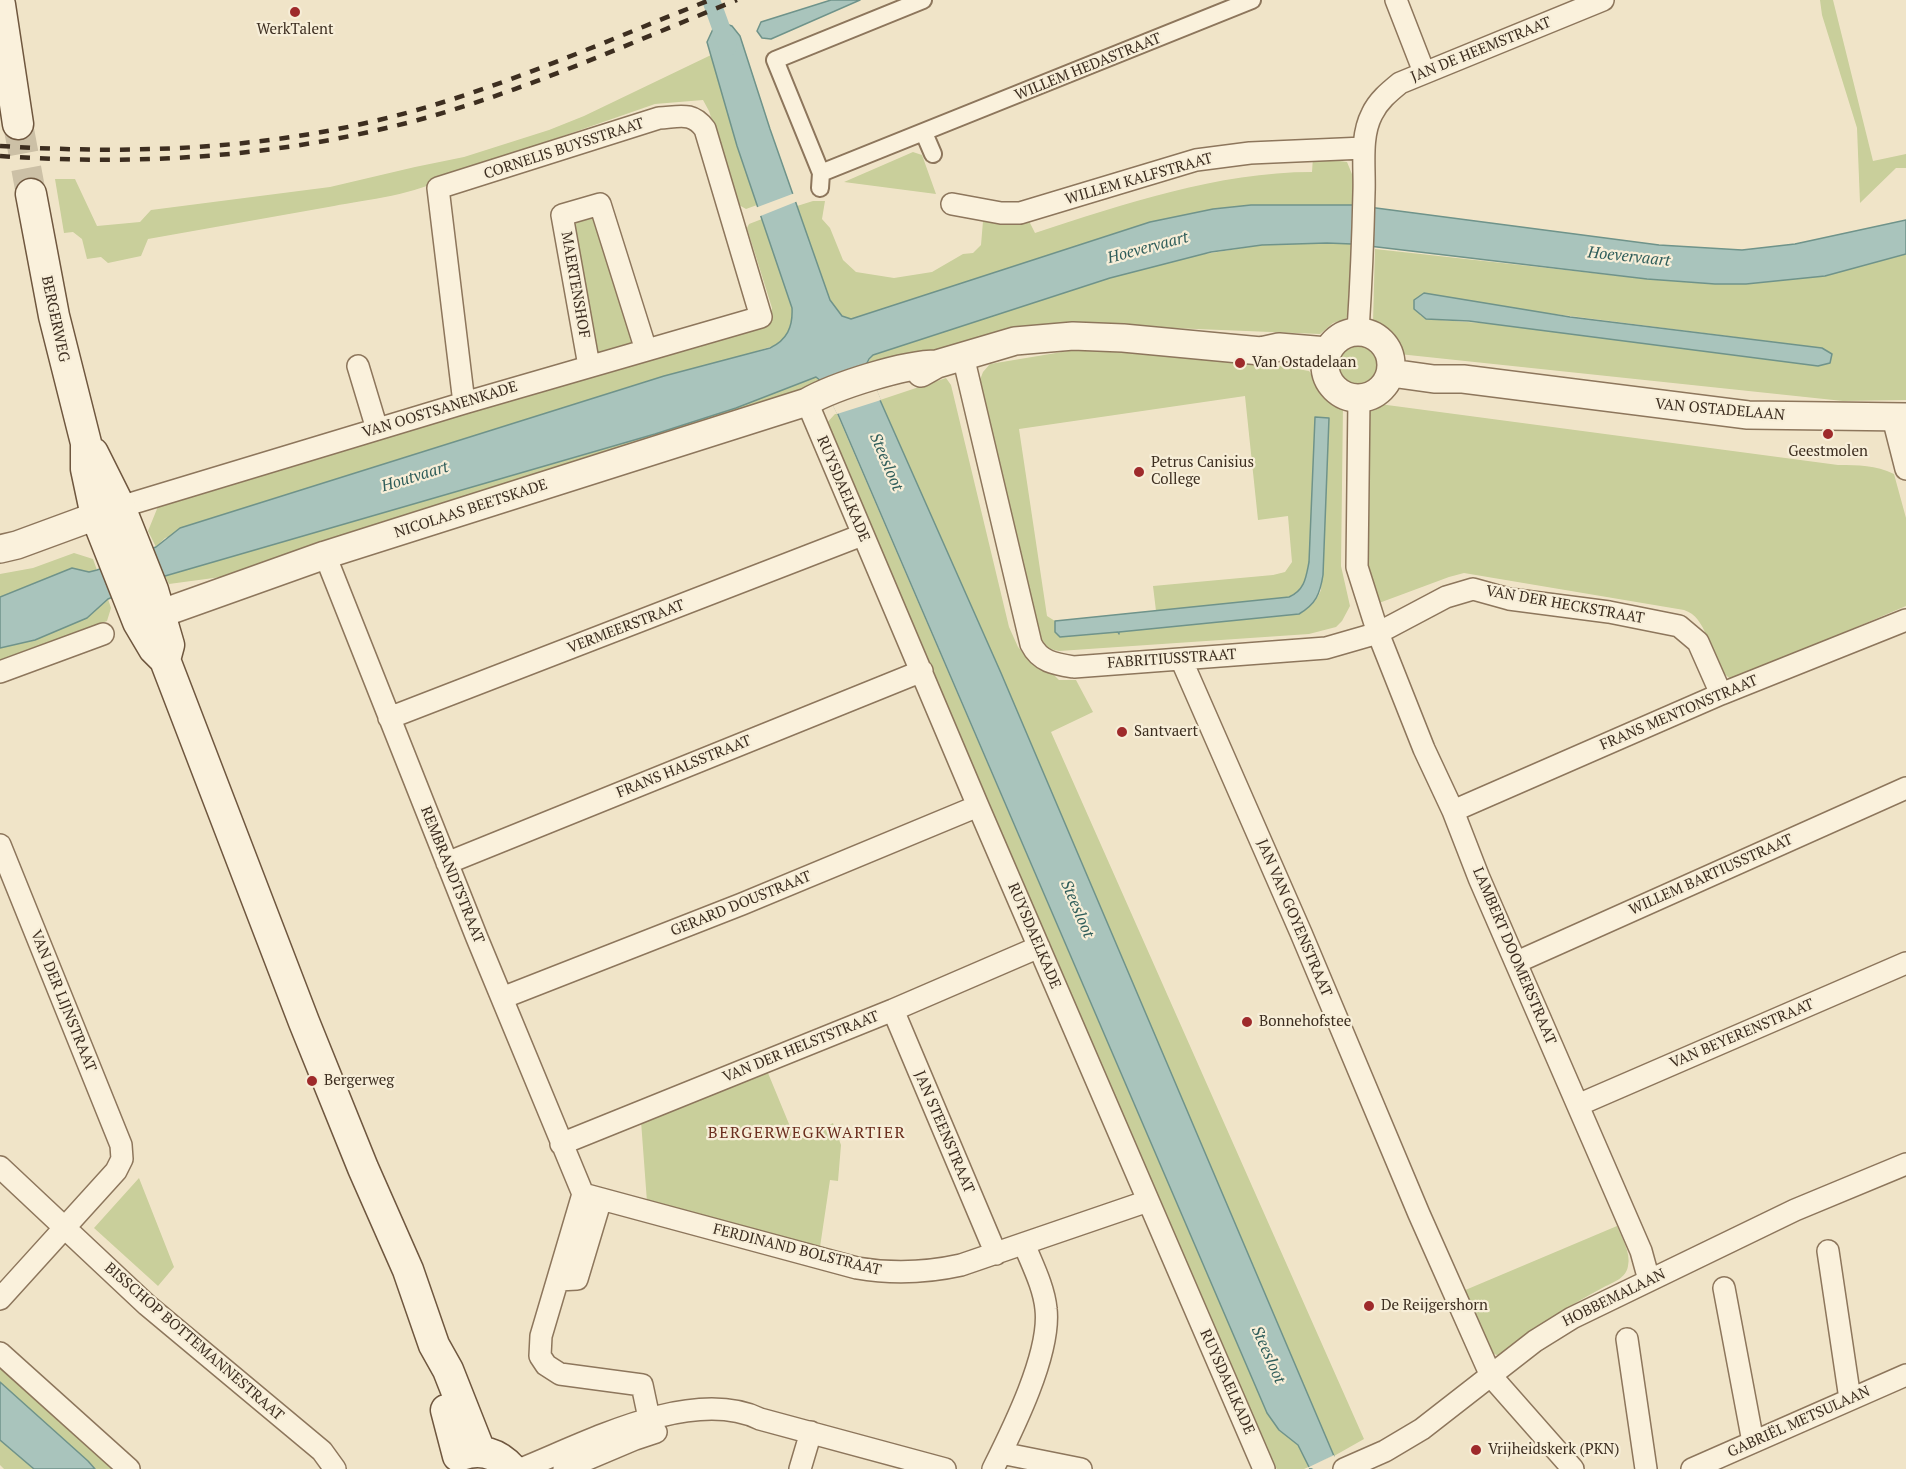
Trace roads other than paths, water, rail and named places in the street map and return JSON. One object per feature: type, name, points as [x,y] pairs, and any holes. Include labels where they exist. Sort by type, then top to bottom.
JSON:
[{"type":"main road","points":[[0,5],[18,124]]},
{"type":"main road","name":"BERGERWEG","points":[[31,194],[54,316],[86,443],[93,453],[108,512],[149,617],[169,645],[165,660],[304,1022],[363,1168],[408,1270],[434,1346],[448,1370],[461,1459]]},
{"type":"main road","points":[[461,1459],[492,1454],[503,1459],[512,1469]]},
{"type":"street","name":"WILLEM HEDASTRAAT","points":[[923,0],[775,60],[821,180],[924,133],[1252,0]]},
{"type":"street","points":[[1396,0],[1424,72]]},
{"type":"street","name":"JAN DE HEEMSTRAAT","points":[[1358,331],[1364,206],[1364,148],[1371,115],[1377,104],[1400,83],[1603,0]]},
{"type":"street","name":"CORNELIS BUYSSTRAAT","points":[[464,403],[438,188],[659,118],[690,116],[699,120],[705,129],[761,317]]},
{"type":"street","points":[[924,133],[933,154]]},
{"type":"street","name":"WILLEM KALFSTRAAT","points":[[952,204],[1001,213],[1020,213],[1196,160],[1241,154],[1364,148]]},
{"type":"street","name":"MAERTENSHOF","points":[[589,366],[562,215],[600,204],[646,350]]},
{"type":"street","name":"VAN OOSTSANENKADE","points":[[108,512],[464,403],[761,317]]},
{"type":"street","points":[[1358,331],[1370,333],[1380,340],[1388,350],[1391,367],[1386,383],[1379,391],[1359,398],[1348,397],[1331,385],[1327,376],[1326,358],[1335,341],[1346,334],[1358,331]]},
{"type":"street","points":[[821,398],[874,382],[923,372],[937,364],[1015,341],[1073,336],[1123,338],[1261,351],[1278,360],[1326,358]]},
{"type":"street","name":"FABRITIUSSTRAAT","points":[[963,356],[1031,644],[1041,658],[1074,667],[1326,648],[1378,633]]},
{"type":"street","points":[[358,366],[377,429]]},
{"type":"street","name":"VAN OSTADELAAN","points":[[1391,367],[1434,380],[1463,379],[1748,416],[1899,418]]},
{"type":"street","name":"RUYSDAELKADE","points":[[821,398],[862,535],[1264,1469]]},
{"type":"street","name":"NICOLAAS BEETSKADE","points":[[149,617],[325,555],[821,398]]},
{"type":"street","points":[[1359,398],[1358,567],[1378,633]]},
{"type":"street","points":[[1899,418],[1906,469]]},
{"type":"street","points":[[0,549],[108,512]]},
{"type":"street","name":"VERMEERSTRAAT","points":[[389,718],[862,535]]},
{"type":"street","name":"REMBRANDTSTRAAT","points":[[325,555],[561,1144],[592,1196]]},
{"type":"street","name":"VAN DER HECKSTRAAT","points":[[1378,633],[1446,597],[1473,589],[1509,599],[1610,612],[1679,626],[1698,642],[1721,694]]},
{"type":"street","name":"FRANS MENTONSTRAAT","points":[[1454,810],[1721,694],[1906,620]]},
{"type":"street","name":"LAMBERT DOOMERSTRAAT","points":[[1378,633],[1424,750],[1454,810],[1479,878],[1641,1251],[1649,1280]]},
{"type":"street","points":[[0,672],[103,634]]},
{"type":"street","name":"JAN VAN GOYENSTRAAT","points":[[1181,659],[1491,1376]]},
{"type":"street","name":"FRANS HALSSTRAAT","points":[[447,863],[922,671]]},
{"type":"street","name":"WILLEM BARTIUSSTRAAT","points":[[1517,962],[1906,788]]},
{"type":"street","name":"GERARD DOUSTRAAT","points":[[502,998],[742,904],[978,806]]},
{"type":"street","name":"VAN DER LIJNSTRAAT","points":[[0,845],[121,1145],[122,1159],[116,1171],[65,1228]]},
{"type":"street","name":"VAN DER HELSTSTRAAT","points":[[561,1144],[893,1010],[1039,947]]},
{"type":"street","name":"VAN BEYERENSTRAAT","points":[[1578,1105],[1906,963]]},
{"type":"street","name":"JAN STEENSTRAAT","points":[[893,1010],[996,1254]]},
{"type":"street","name":"HOBBEMALAAN","points":[[1344,1469],[1385,1451],[1411,1436],[1551,1330],[1795,1210],[1906,1164]]},
{"type":"street","name":"BISSCHOP BOTTEMANNESTRAAT","points":[[0,1167],[147,1305],[322,1451],[335,1469]]},
{"type":"street","points":[[592,1196],[558,1280],[541,1336],[540,1356],[546,1365],[560,1374],[642,1384],[651,1426]]},
{"type":"street","name":"FERDINAND BOLSTRAAT","points":[[592,1196],[874,1271],[892,1273],[939,1269],[996,1254],[1148,1201]]},
{"type":"street","points":[[0,1299],[65,1228]]},
{"type":"street","points":[[1024,1244],[1046,1307],[1047,1321],[1037,1366],[997,1461],[1081,1469]]},
{"type":"street","points":[[1828,1251],[1850,1399]]},
{"type":"street","points":[[1724,1288],[1753,1442]]},
{"type":"street","points":[[1627,1339],[1646,1469]]},
{"type":"street","points":[[0,1353],[129,1469]]},
{"type":"street","name":"GABRIËL METSULAAN","points":[[1692,1469],[1906,1375]]},
{"type":"street","points":[[1491,1376],[1573,1469]]},
{"type":"street","points":[[521,1469],[595,1438],[651,1426],[684,1426],[760,1419],[945,1469]]},
{"type":"street","points":[[564,1469],[651,1426]]},
{"type":"street","points":[[800,1469],[811,1432]]},
{"type":"water","points":[[831,0],[860,0],[771,39],[762,38],[757,31],[761,22]]},
{"type":"water","points":[[726,24],[732,26],[740,36],[830,300],[842,316],[851,319],[1150,222],[1213,209],[1251,205],[1353,205],[1659,245],[1742,250],[1795,244],[1906,220],[1906,254],[1825,276],[1746,284],[1647,279],[1352,244],[1262,245],[1211,252],[1110,278],[873,355],[866,365],[1001,673],[1334,1456],[1310,1469],[1298,1445],[1279,1430],[1267,1413],[837,412],[822,382],[816,377],[736,408],[655,434],[165,576],[108,599],[87,618],[35,640],[0,648],[0,597],[72,568],[89,572],[97,570],[156,547],[180,528],[664,376],[770,348],[781,341],[790,327],[792,308],[737,146],[707,42],[713,29]]},
{"type":"water","points":[[1424,293],[1570,317],[1822,348],[1832,354],[1830,363],[1818,366],[1469,321],[1426,319],[1414,309],[1414,300]]},
{"type":"water","points":[[1315,417],[1329,418],[1323,575],[1319,593],[1310,606],[1299,614],[1119,632],[1119,634],[1118,632],[1060,637],[1055,632],[1055,621],[1289,597],[1298,591],[1304,582],[1309,562]]},
{"type":"water","points":[[0,1382],[95,1469],[34,1469],[0,1440]]},
{"type":"waterway","name":"Hoevervaart","points":[[711,0],[728,47]]},
{"type":"tunnel","points":[[18,124],[31,194]]},
{"type":"railway","points":[[0,146],[106,150],[210,146],[262,141],[366,123],[455,99],[492,86],[710,0]]},
{"type":"railway","points":[[0,156],[106,160],[210,156],[315,143],[366,133],[459,108],[540,80],[737,0]]},
{"type":"place","name":"WerkTalent","points":[[295,12]]},
{"type":"place","name":"Van Ostadelaan","points":[[1240,363]]},
{"type":"place","name":"Geestmolen","points":[[1828,434]]},
{"type":"place","name":"Petrus Canisius College","points":[[1139,472]]},
{"type":"place","name":"Santvaert","points":[[1122,732]]},
{"type":"place","name":"Bonnehofstee","points":[[1247,1022]]},
{"type":"place","name":"Bergerweg","points":[[312,1081]]},
{"type":"place","name":"De Reijgershorn","points":[[1369,1306]]},
{"type":"place","name":"Vrijheidskerk (PKN)","points":[[1476,1450]]},
{"type":"district","name":"BERGERWEGKWARTIER","points":[[807,1133]]},
{"type":"water label","name":"Steesloot","points":[[886,462]]},
{"type":"water label","name":"Houtvaart","points":[[415,477]]},
{"type":"water label","name":"Steesloot","points":[[1077,909]]},
{"type":"water label","name":"Steesloot","points":[[1268,1355]]}]
